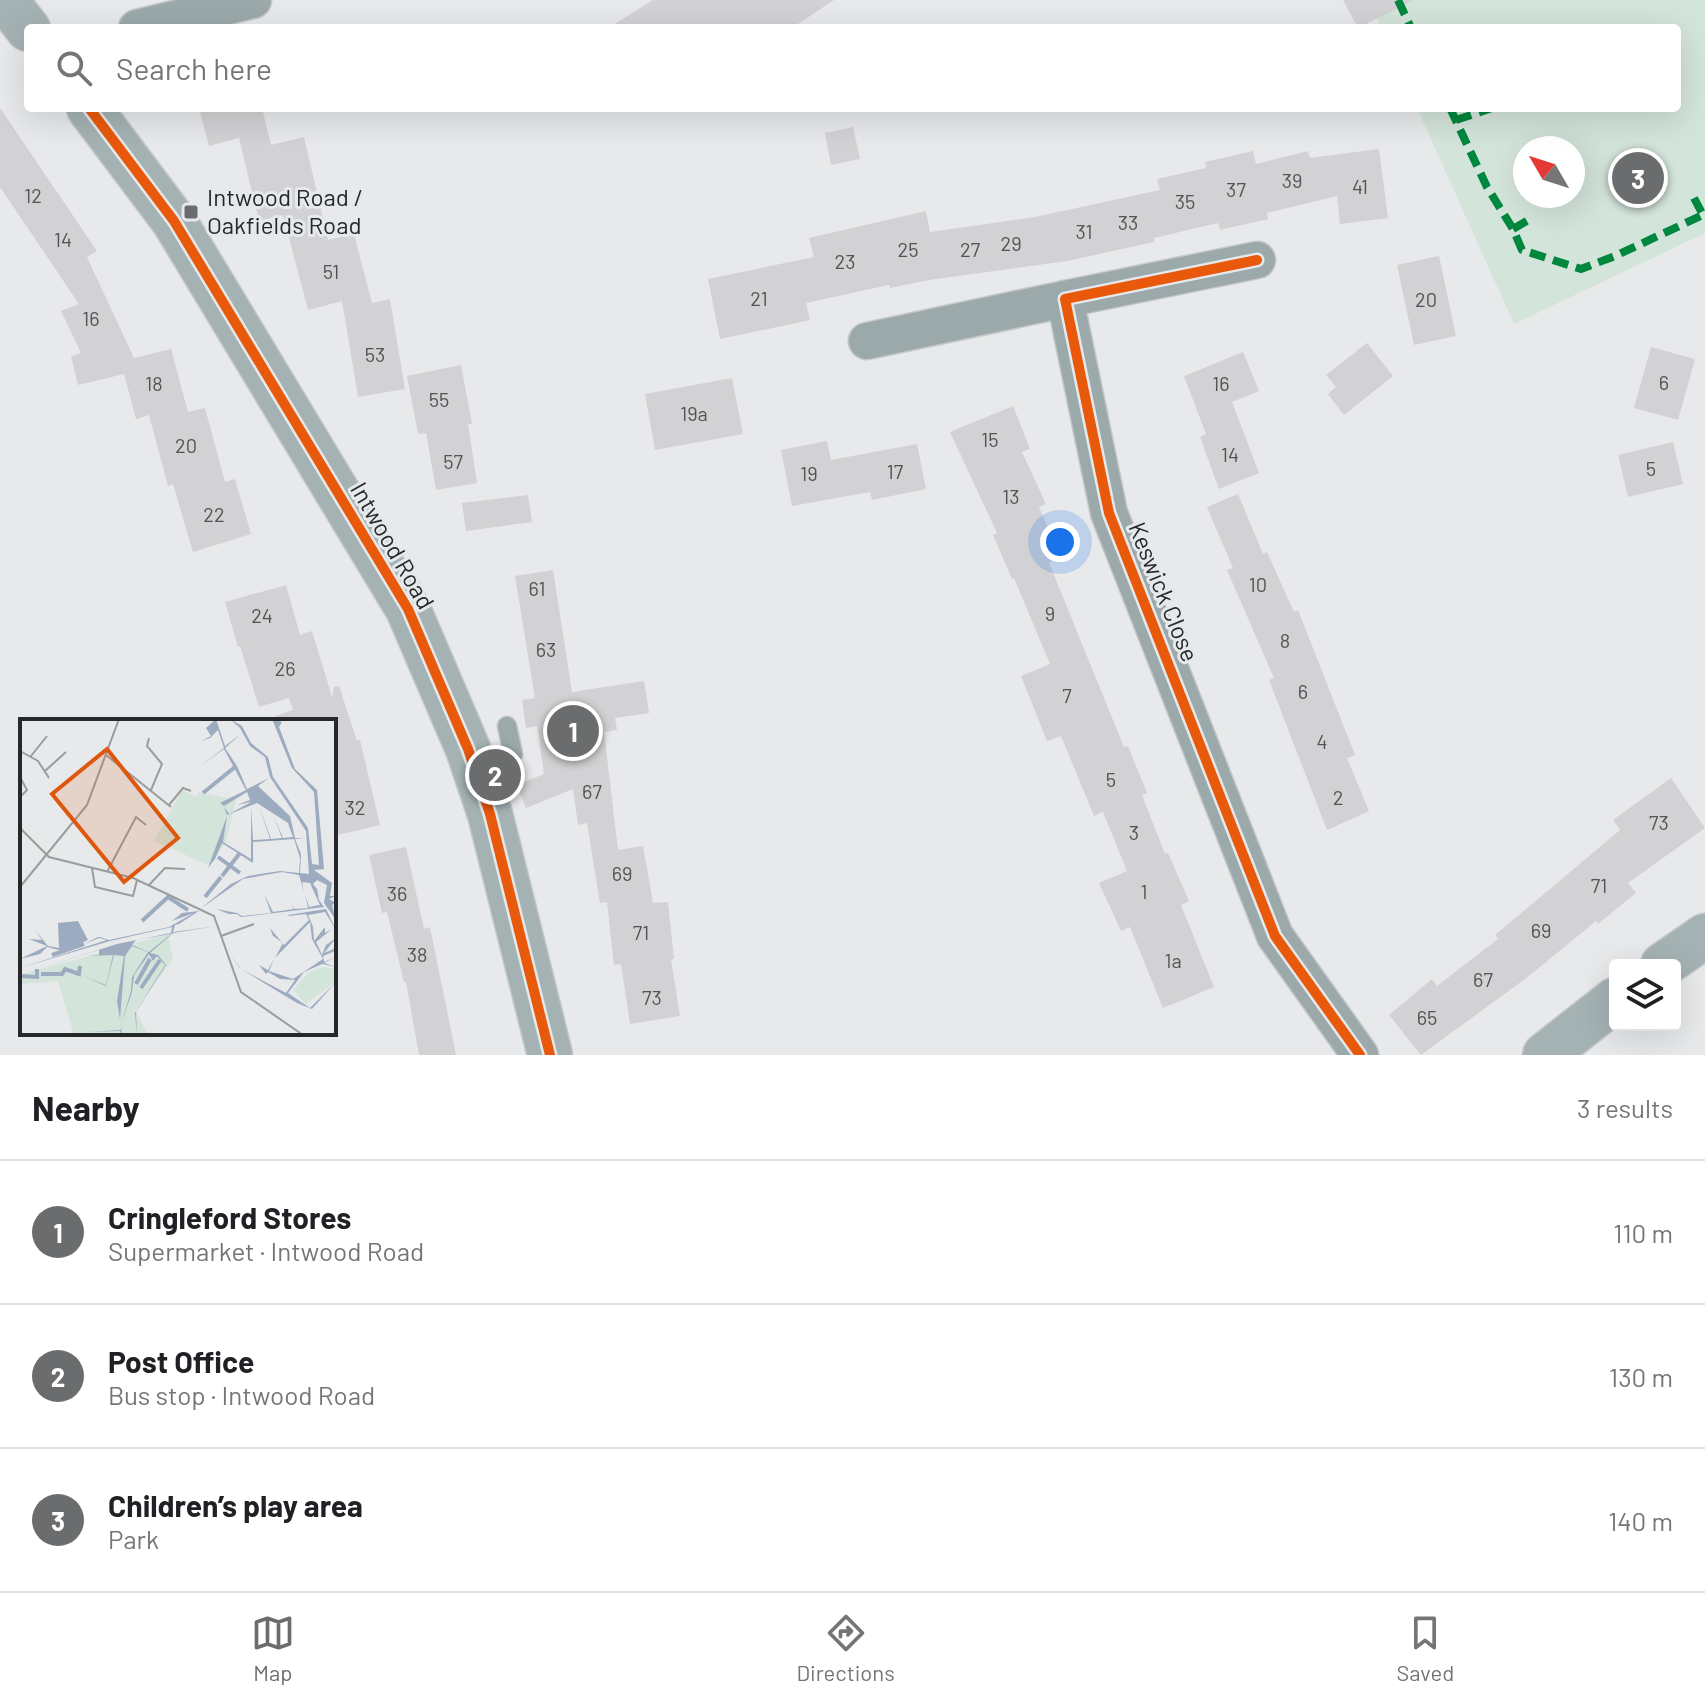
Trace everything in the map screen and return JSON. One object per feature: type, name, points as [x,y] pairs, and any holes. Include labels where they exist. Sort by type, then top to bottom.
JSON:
[{"type":"street","points":[[5,0],[24,24]]},
{"type":"street","points":[[154,24],[253,0]]},
{"type":"street","name":"Intwood Road","points":[[92,112],[174,221],[408,609],[472,761],[498,842],[550,1055]]},
{"type":"street","points":[[867,341],[1257,260]]},
{"type":"street","name":"Keswick Close","points":[[1065,299],[1109,513],[1275,936],[1360,1055]]},
{"type":"street","points":[[1672,959],[1705,936]]},
{"type":"street","points":[[1545,1055],[1609,1005]]},
{"type":"lane","points":[[472,761],[513,754],[507,726]]},
{"type":"green space","points":[[1368,0],[1705,0],[1705,233],[1514,324],[1419,112],[1681,112],[1681,24],[1379,24]]},
{"type":"building","points":[[653,0],[834,0],[798,24],[614,24]]},
{"type":"building","points":[[1343,0],[1414,0],[1366,24],[1356,24]]},
{"type":"building","points":[[0,108],[97,251],[87,257],[134,358],[171,349],[188,412],[205,408],[225,482],[235,479],[251,534],[193,552],[173,484],[168,486],[149,415],[136,419],[124,374],[78,385],[71,356],[81,353],[61,311],[79,304],[0,187]]},
{"type":"building","points":[[200,112],[263,112],[271,145],[304,137],[328,240],[354,234],[372,303],[390,299],[405,389],[358,397],[342,301],[308,310],[283,215],[259,221],[239,138],[209,146]]},
{"type":"building","points":[[853,127],[860,159],[831,165],[825,133]]},
{"type":"building","points":[[1379,149],[1388,218],[1340,224],[1337,196],[1267,213],[1268,219],[1220,230],[1218,223],[1154,238],[1154,242],[1067,261],[890,288],[889,285],[806,303],[810,320],[720,339],[708,279],[814,257],[809,238],[926,211],[930,232],[1035,217],[1160,190],[1157,179],[1206,168],[1205,162],[1253,151],[1256,164],[1308,151],[1310,158]]},
{"type":"building","points":[[1439,256],[1456,336],[1414,345],[1397,265]]},
{"type":"building","points":[[1367,343],[1393,376],[1344,415],[1328,394],[1336,387],[1326,375]]},
{"type":"building","points":[[1651,347],[1695,359],[1678,420],[1634,408]]},
{"type":"building","points":[[1243,352],[1259,391],[1232,402],[1259,473],[1219,489],[1200,437],[1206,434],[1184,376]]},
{"type":"building","points":[[461,365],[472,424],[468,424],[477,483],[436,490],[426,433],[418,434],[407,376]]},
{"type":"building","points":[[732,378],[743,434],[655,450],[645,394]]},
{"type":"building","points":[[1013,406],[1030,449],[1022,452],[1046,504],[1039,507],[1061,558],[1049,563],[1124,747],[1128,746],[1147,793],[1142,795],[1165,854],[1168,853],[1189,901],[1181,905],[1214,987],[1163,1008],[1130,927],[1121,931],[1099,883],[1127,871],[1103,812],[1094,816],[1061,736],[1047,741],[1021,676],[1050,664],[993,535],[997,533],[950,432]]},
{"type":"building","points":[[827,441],[831,460],[917,444],[926,489],[872,500],[870,492],[792,506],[781,450]]},
{"type":"building","points":[[1673,442],[1683,484],[1628,497],[1618,455]]},
{"type":"building","points":[[1238,494],[1263,554],[1267,552],[1294,612],[1298,610],[1355,755],[1347,758],[1369,811],[1327,830],[1269,680],[1274,678],[1227,570],[1233,568],[1207,507]]},
{"type":"building","points":[[528,495],[532,522],[466,531],[462,503]]},
{"type":"building","points":[[553,570],[572,692],[644,681],[649,713],[615,718],[617,730],[604,732],[618,850],[643,846],[653,903],[668,902],[674,959],[671,959],[680,1016],[630,1024],[621,964],[614,965],[607,902],[600,903],[587,823],[578,825],[573,789],[526,808],[517,785],[544,774],[537,726],[526,728],[522,700],[535,698],[515,576]]},
{"type":"building","points":[[286,585],[300,635],[312,631],[332,697],[334,687],[339,686],[357,741],[360,740],[380,825],[336,836],[336,719],[276,719],[275,716],[293,710],[289,698],[259,707],[225,602]]},
{"type":"building","points":[[1671,778],[1705,828],[1628,883],[1636,893],[1598,924],[1596,921],[1529,976],[1421,1055],[1389,1015],[1432,979],[1437,986],[1498,939],[1495,935],[1620,830],[1613,820]]},
{"type":"building","points":[[406,847],[424,929],[430,927],[456,1055],[419,1055],[406,982],[387,912],[382,913],[369,855]]},
{"type":"marked path","points":[[1398,0],[1409,24]]},
{"type":"marked path","points":[[1452,112],[1487,187],[1522,250],[1581,269],[1705,214]]},
{"type":"marked path","points":[[1456,120],[1480,112]]},
{"type":"marked path","points":[[1694,198],[1703,215]]},
{"type":"marked path","points":[[1513,229],[1530,219]]},
{"type":"cycle path","points":[[92,112],[174,221],[408,609],[468,749],[490,814],[550,1055]]},
{"type":"cycle path","points":[[1257,260],[1065,299],[1109,513],[1275,936],[1360,1055]]},
{"type":"place","name":"Children’s play area","points":[[1638,178]]},
{"type":"place","name":"Intwood Road / Oakfields Road","points":[[191,212]]},
{"type":"place","name":"Cringleford Stores","points":[[573,731]]},
{"type":"place","name":"Post Office","points":[[495,775]]}]
